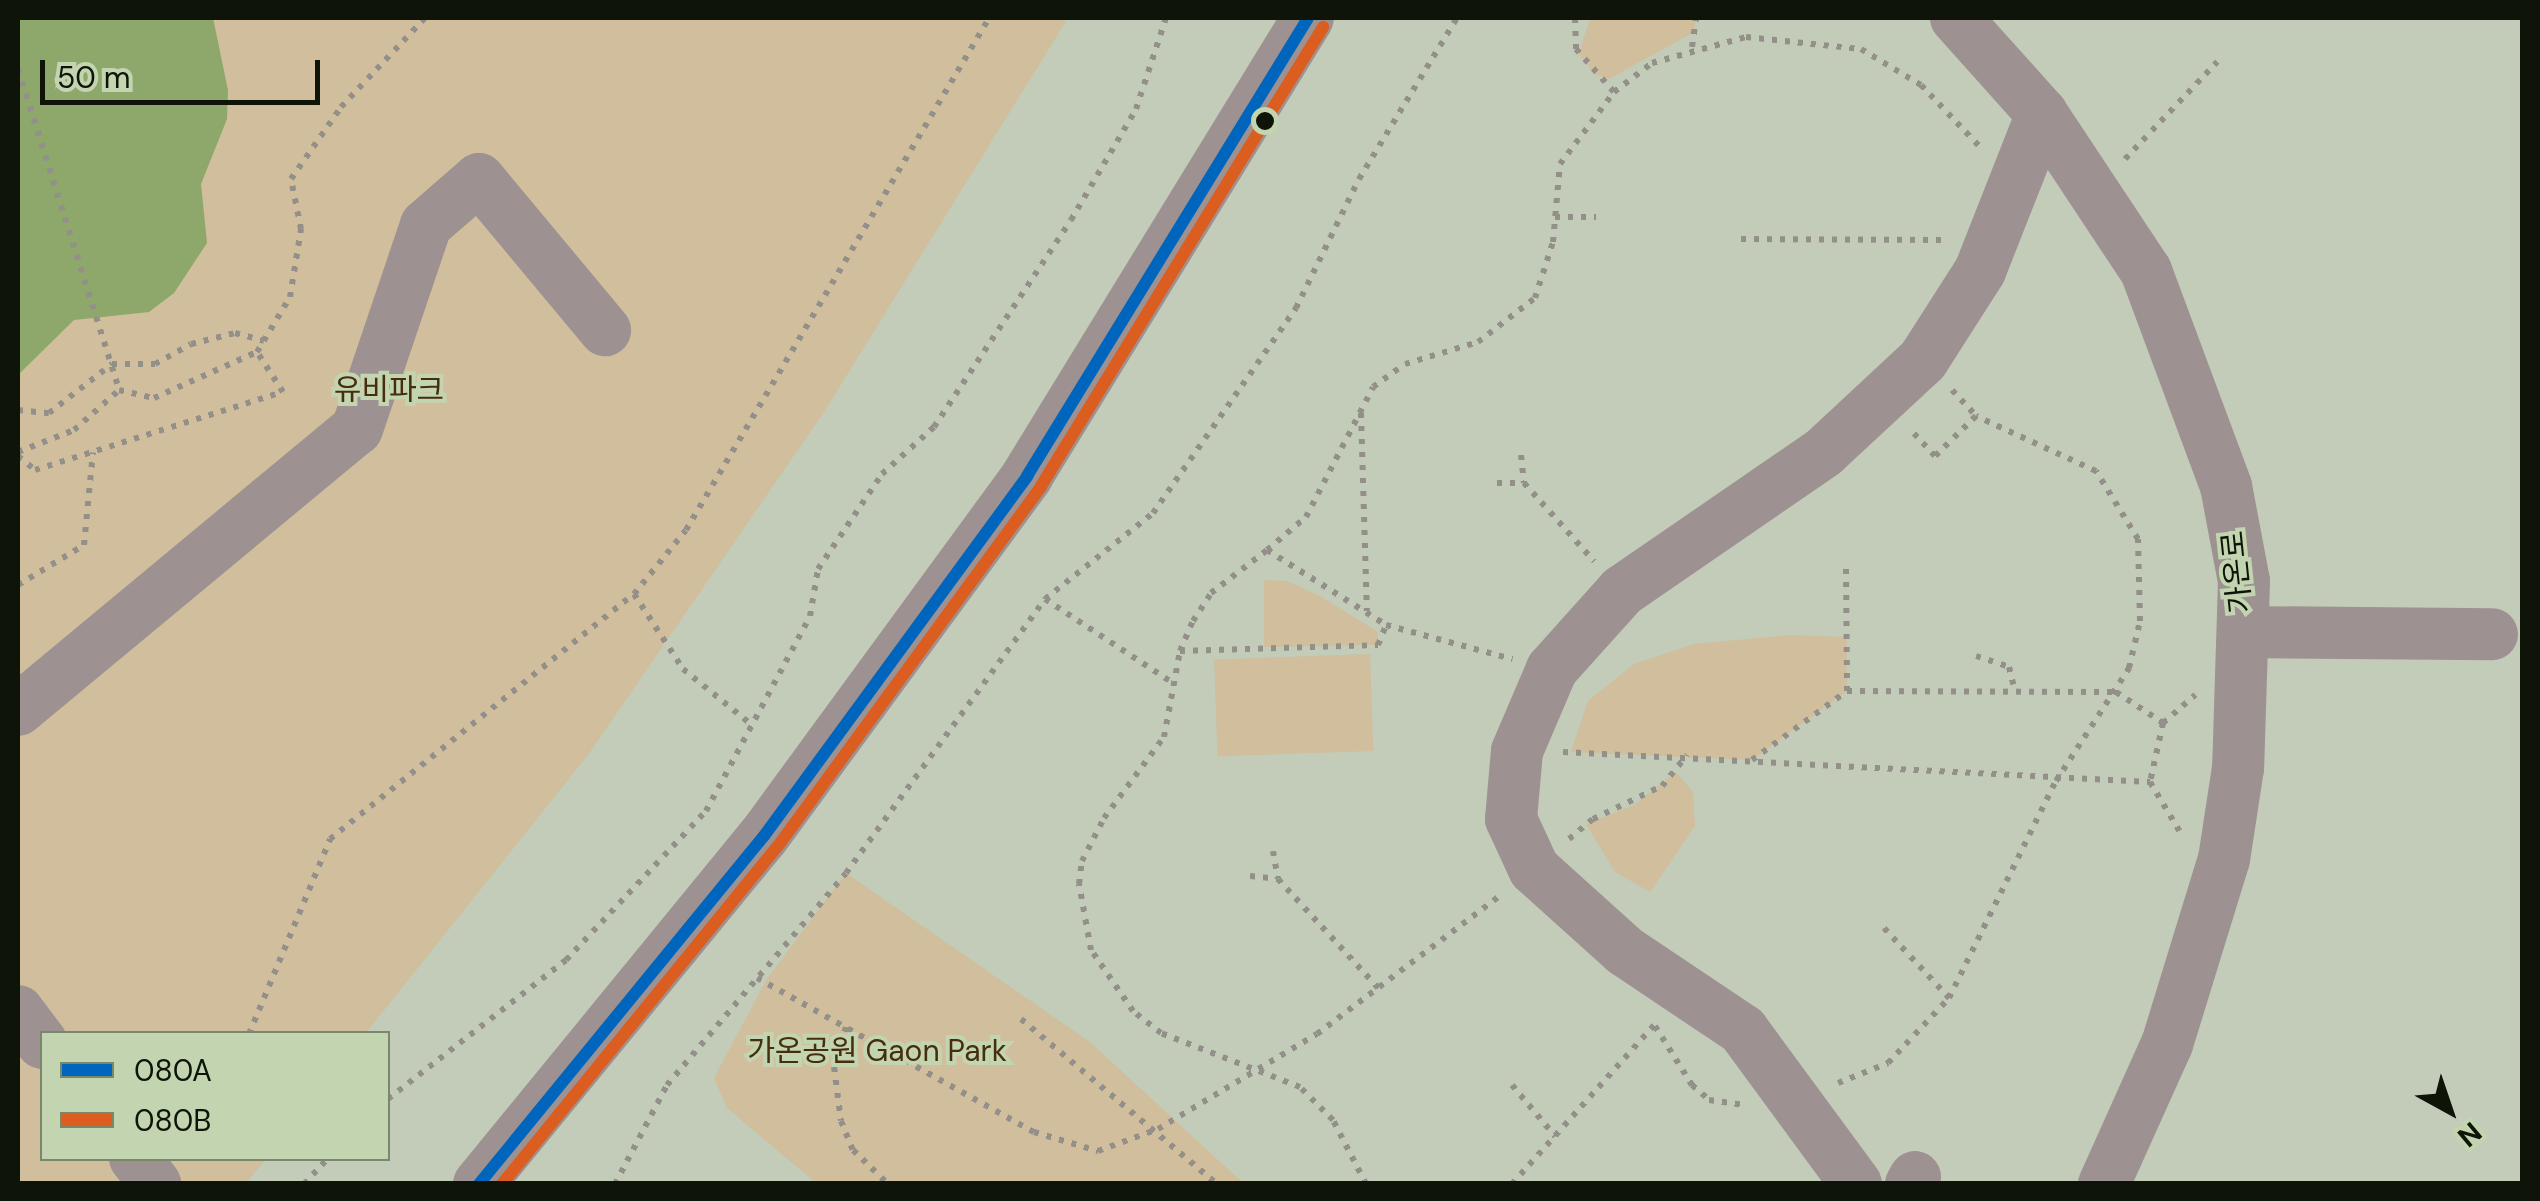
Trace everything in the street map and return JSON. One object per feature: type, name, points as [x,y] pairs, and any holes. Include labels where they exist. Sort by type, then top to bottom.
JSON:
[{"type":"street","points":[[480,1184],[764,836],[1026,476],[1308,18]]},
{"type":"street","name":"가온로","points":[[1956,18],[2042,114],[2146,271],[2226,486],[2244,581],[2238,768],[2224,859],[2166,1044],[2104,1184]]},
{"type":"street","points":[[1856,1184],[1743,1030],[1672,1008],[1625,951],[1534,869],[1511,819],[1517,750],[1552,669],[1622,591],[1839,440],[1923,360],[1936,312],[1992,240],[2015,194],[2042,114]]},
{"type":"street","points":[[18,710],[356,430],[426,225],[478,179],[605,330]]},
{"type":"street","points":[[2242,632],[2492,634]]},
{"type":"street","points":[[18,1011],[40,1040]]},
{"type":"street","points":[[137,1161],[155,1184]]},
{"type":"path","points":[[120,390],[154,398],[257,352],[293,280],[302,229],[291,179],[340,107],[425,18]]},
{"type":"path","points":[[390,1097],[566,960],[706,811],[810,616],[818,569],[882,474],[934,427],[1072,220],[1136,108],[1166,18]]},
{"type":"path","points":[[615,1184],[666,1085],[846,873],[1045,599],[1153,513],[1296,308],[1359,179],[1456,18]]},
{"type":"path","points":[[1575,18],[1576,49],[1614,92]]},
{"type":"path","points":[[1692,47],[1696,18]]},
{"type":"path","points":[[250,1031],[330,840],[634,594],[686,530],[986,19]]},
{"type":"path","points":[[1366,1184],[1333,1120],[1300,1087],[1248,1072],[1230,1058],[1161,1033],[1133,1011],[1109,982],[1086,930],[1079,884],[1082,861],[1104,818],[1164,737],[1180,652],[1211,593],[1306,517],[1373,388],[1404,364],[1478,342],[1535,298],[1555,216],[1560,164],[1614,92],[1652,63],[1692,47],[1746,37],[1860,48],[1944,106],[2015,194]]},
{"type":"path","points":[[2093,192],[2217,62]]},
{"type":"path","points":[[18,69],[120,390]]},
{"type":"path","points":[[1555,216],[1596,216]]},
{"type":"path","points":[[1741,240],[1992,240]]},
{"type":"path","points":[[18,410],[49,413],[112,364],[154,364],[191,344],[235,333],[264,341]]},
{"type":"path","points":[[120,390],[74,430],[18,454],[35,470],[284,392],[257,352]]},
{"type":"path","points":[[1361,410],[1367,611]]},
{"type":"path","points":[[1672,1008],[1692,1085],[1710,1100],[1741,1106],[1792,1097],[1888,1063],[1948,998],[2056,781],[2116,692],[2140,621],[2143,582],[2138,539],[2120,502],[2096,471],[1976,416],[1935,456]]},
{"type":"path","points":[[18,585],[84,545],[93,452]]},
{"type":"path","points":[[1521,455],[1524,483],[1622,591]]},
{"type":"path","points":[[1497,483],[1524,483]]},
{"type":"path","points":[[1266,550],[1386,625],[1552,669]]},
{"type":"path","points":[[1846,569],[1847,691]]},
{"type":"path","points":[[634,594],[684,669],[752,724]]},
{"type":"path","points":[[1045,599],[1172,682]]},
{"type":"path","points":[[1180,652],[1378,644],[1386,625]]},
{"type":"path","points":[[1976,656],[2009,667],[2016,692]]},
{"type":"path","points":[[1752,760],[1847,691],[2116,692],[2162,723],[2150,782],[2178,832],[2191,846],[2224,859]]},
{"type":"path","points":[[1517,750],[1688,755],[2056,781],[2150,782]]},
{"type":"path","points":[[757,978],[1034,1132],[1098,1151],[1158,1129],[1380,991],[1594,819],[1662,786],[1688,755]]},
{"type":"path","points":[[1274,851],[1278,878],[1380,991]]},
{"type":"path","points":[[1250,876],[1278,878]]},
{"type":"path","points":[[1884,928],[1948,998]]},
{"type":"path","points":[[1512,1184],[1672,1008]]},
{"type":"path","points":[[1021,1019],[1158,1129],[1217,1184]]},
{"type":"path","points":[[846,1027],[834,1067],[841,1121],[852,1150],[888,1184]]},
{"type":"path","points":[[1512,1085],[1554,1136]]},
{"type":"path","points":[[304,1184],[325,1161]]},
{"type":"green space","name":"유비파크","points":[[18,18],[1068,18],[824,412],[588,755],[368,1031],[40,1031],[40,1161],[264,1161],[246,1183],[18,1183]]},
{"type":"green space","points":[[1590,18],[1696,18],[1694,32],[1609,79],[1594,74],[1579,54]]},
{"type":"green space","points":[[1264,580],[1287,581],[1320,596],[1378,632],[1378,645],[1264,647]]},
{"type":"green space","points":[[1790,635],[1847,637],[1847,691],[1752,760],[1571,752],[1588,701],[1634,664],[1694,644]]},
{"type":"green space","points":[[1370,654],[1373,751],[1217,756],[1214,659]]},
{"type":"green space","points":[[1676,772],[1693,792],[1695,826],[1650,892],[1615,872],[1586,824],[1634,805]]},
{"type":"green space","name":"가온공원 Gaon Park","points":[[846,873],[1090,1042],[1243,1183],[816,1183],[727,1108],[714,1078],[767,979]]},
{"type":"shaded area","points":[[18,18],[213,18],[228,90],[227,119],[201,184],[207,243],[174,293],[149,312],[74,320],[18,375]]},
{"type":"transit line","name":"080A","points":[[479,1184],[764,836],[1027,476],[1308,18]]},
{"type":"transit line","name":"080B","points":[[502,1184],[778,846],[1041,486],[1323,27]]}]
